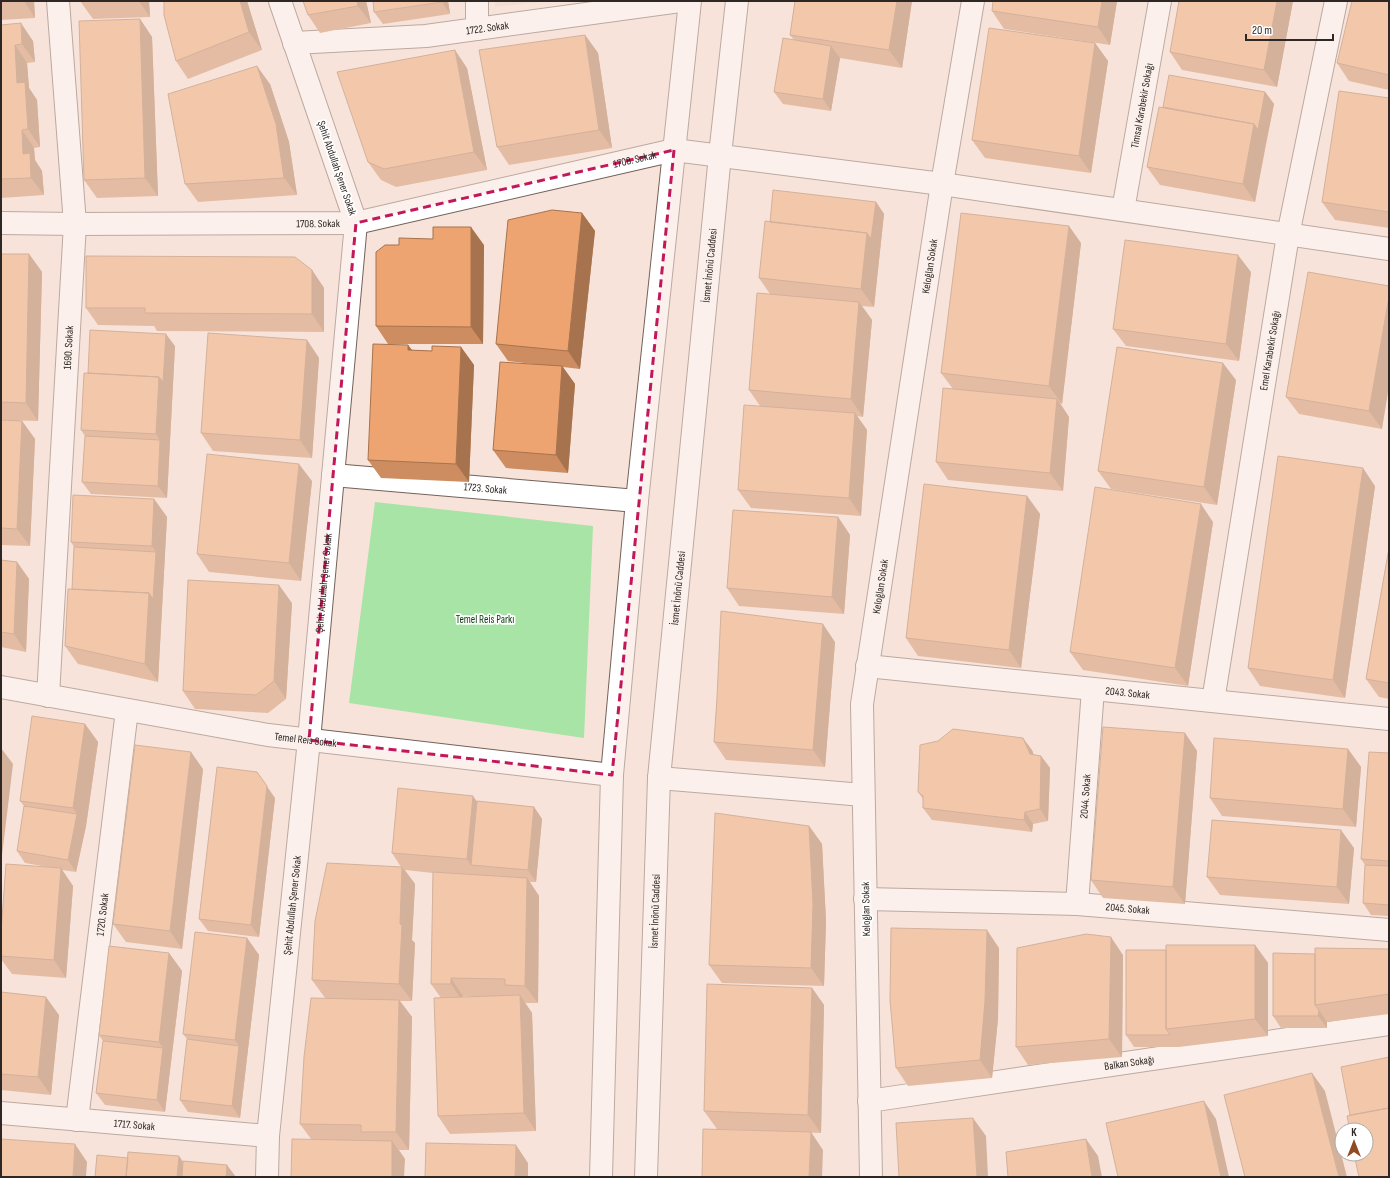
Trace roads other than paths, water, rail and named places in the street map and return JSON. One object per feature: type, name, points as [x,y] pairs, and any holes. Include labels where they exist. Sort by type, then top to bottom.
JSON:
[{"type":"street","name":"1690. Sokak","points":[[48,696],[76,224],[58,1]]},
{"type":"street","name":"Şehit Abdullah Şener Sokak","points":[[267,1177],[268,1136],[310,740],[356,223],[280,1]]},
{"type":"street","points":[[477,1],[477,29]]},
{"type":"street","name":"1722. Sokak","points":[[294,43],[426,36],[680,1]]},
{"type":"street","points":[[601,1177],[612,775],[637,501],[690,1]]},
{"type":"street","name":"İsmet İnönü Caddesi","points":[[646,1177],[659,778],[720,156],[737,1]]},
{"type":"street","name":"Keloğlan Sokak","points":[[871,1177],[862,704],[942,184],[973,1]]},
{"type":"street","name":"Timsal Karabekir Sokağı","points":[[1123,210],[1160,1]]},
{"type":"street","name":"Emel Karabekir Sokağı","points":[[1213,701],[1288,235],[1336,1]]},
{"type":"street","name":"1708. Sokak","points":[[1,223],[356,223],[674,150]]},
{"type":"street","points":[[674,150],[942,184],[1389,249]]},
{"type":"street","name":"1723. Sokak","points":[[333,475],[637,501]]},
{"type":"street","name":"2043. Sokak","points":[[867,666],[1389,720]]},
{"type":"street","name":"Temel Reis Sokak","points":[[1,687],[268,735],[612,775]]},
{"type":"street","name":"2044. Sokak","points":[[1076,904],[1093,689]]},
{"type":"street","name":"1720. Sokak","points":[[77,1120],[127,710]]},
{"type":"street","points":[[659,778],[864,795]]},
{"type":"street","name":"2045. Sokak","points":[[865,898],[1076,904],[1389,930]]},
{"type":"street","name":"Balkan Sokağı","points":[[869,1101],[1389,1024]]},
{"type":"street","name":"1717. Sokak","points":[[1,1113],[268,1136]]},
{"type":"park label","name":"Temel Reis Parkı","points":[[485,619]]}]
